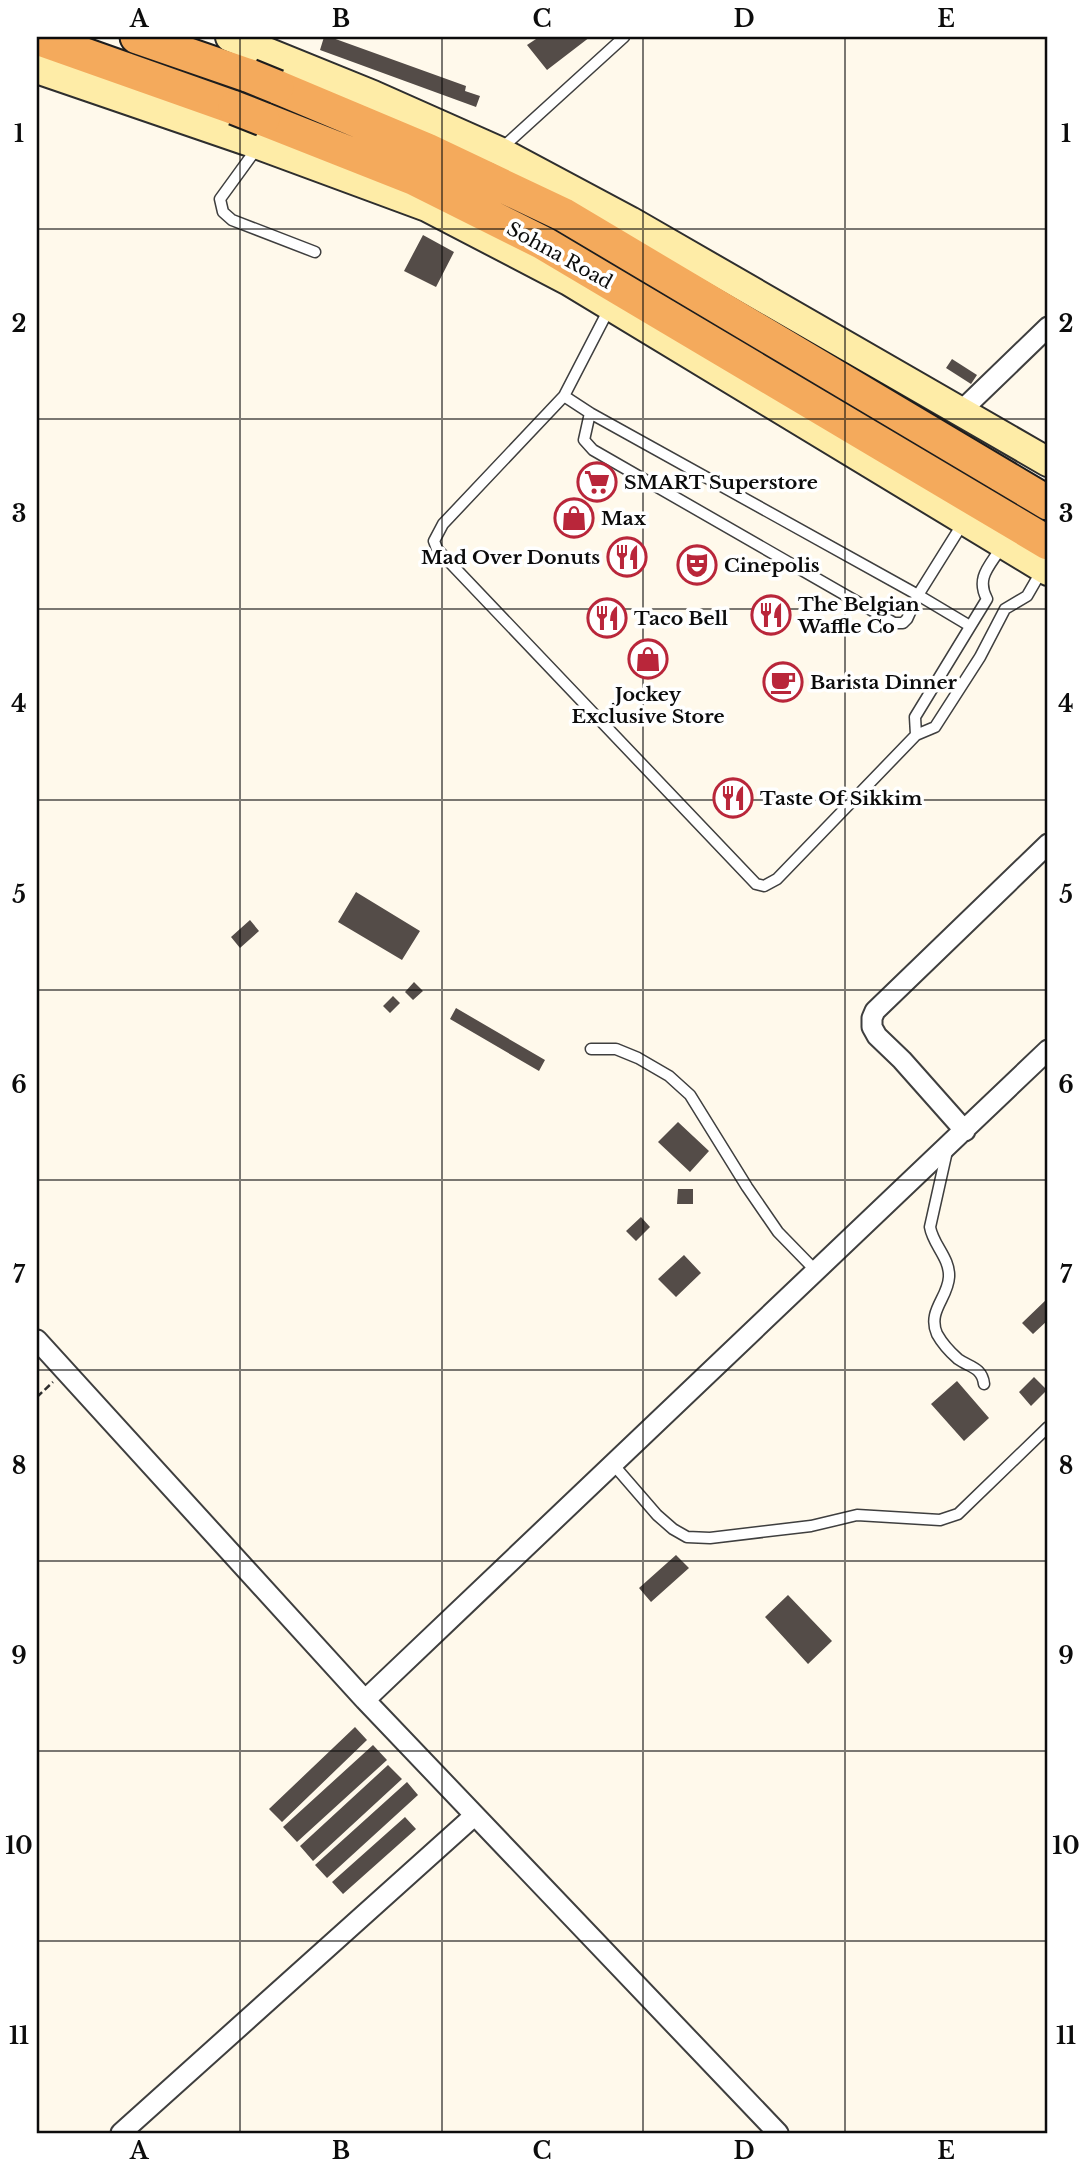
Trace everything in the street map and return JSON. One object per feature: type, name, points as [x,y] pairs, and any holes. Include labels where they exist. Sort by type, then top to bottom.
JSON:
[{"type":"highway","name":"Sohna Road","points":[[137,37],[267,73],[564,215],[1048,502]]},
{"type":"highway","name":"Sohna Road","points":[[37,38],[249,127],[415,179],[543,243],[1046,561]]},
{"type":"main road","points":[[230,37],[267,73],[373,95],[499,151],[630,221],[1048,463]]},
{"type":"main road","points":[[37,69],[249,127],[427,207],[569,281],[1004,543],[1046,561]]},
{"type":"main road","points":[[249,127],[267,73]]},
{"type":"street","points":[[960,412],[1048,327]]},
{"type":"street","points":[[965,1131],[902,1059],[877,1035],[872,1027],[872,1018],[1048,844]]},
{"type":"street","points":[[365,1700],[1048,1050]]},
{"type":"street","points":[[37,1340],[365,1700],[778,2133]]},
{"type":"street","points":[[121,2133],[474,1816]]},
{"type":"lane","points":[[499,151],[624,37]]},
{"type":"lane","points":[[249,127],[220,199],[223,212],[232,220],[315,252]]},
{"type":"lane","points":[[610,306],[564,396],[443,524],[434,541],[437,549],[756,884],[764,886],[777,879],[916,735],[935,727],[980,657],[1005,609],[1027,596],[1046,561]]},
{"type":"lane","points":[[564,396],[970,626]]},
{"type":"lane","points":[[590,413],[584,440],[593,450],[898,624],[907,619],[918,595],[965,520]]},
{"type":"lane","points":[[1004,543],[981,584],[988,599],[1005,609]]},
{"type":"lane","points":[[916,735],[915,717],[988,599]]},
{"type":"lane","points":[[591,1049],[615,1049],[638,1058],[669,1076],[690,1095],[740,1177],[778,1232],[816,1271]]},
{"type":"lane","points":[[948,1147],[930,1227],[931,1235],[949,1270],[949,1281],[936,1307],[934,1322],[942,1343],[960,1360],[977,1369],[982,1374],[984,1384]]},
{"type":"lane","points":[[612,1463],[657,1515],[687,1537],[710,1538],[811,1526],[857,1515],[940,1520],[958,1514],[1048,1427]]},
{"type":"building","points":[[324,37],[466,86],[465,91],[480,96],[476,107],[320,50]]},
{"type":"building","points":[[539,37],[590,37],[547,70],[527,45]]},
{"type":"building","points":[[423,235],[454,252],[436,287],[404,271]]},
{"type":"building","points":[[952,359],[977,375],[971,384],[946,368]]},
{"type":"building","points":[[356,892],[420,931],[402,960],[338,922]]},
{"type":"building","points":[[250,920],[259,931],[240,948],[231,937]]},
{"type":"building","points":[[414,982],[423,991],[413,1000],[405,992]]},
{"type":"building","points":[[393,996],[400,1003],[390,1013],[383,1006]]},
{"type":"building","points":[[456,1008],[545,1060],[539,1071],[450,1019]]},
{"type":"building","points":[[678,1122],[709,1151],[690,1172],[658,1142]]},
{"type":"building","points":[[678,1189],[693,1189],[693,1204],[677,1204]]},
{"type":"building","points":[[641,1217],[650,1227],[636,1241],[626,1231]]},
{"type":"building","points":[[684,1255],[701,1273],[676,1297],[658,1279]]},
{"type":"building","points":[[1048,1298],[1048,1320],[1033,1334],[1022,1323]]},
{"type":"building","points":[[1034,1377],[1047,1390],[1031,1406],[1019,1392]]},
{"type":"building","points":[[957,1381],[989,1418],[964,1441],[931,1404]]},
{"type":"building","points":[[676,1555],[689,1568],[651,1602],[639,1588]]},
{"type":"building","points":[[788,1595],[832,1641],[808,1664],[765,1617]]},
{"type":"building","points":[[355,1727],[367,1740],[282,1822],[269,1809]]},
{"type":"building","points":[[373,1745],[387,1760],[297,1842],[283,1827]]},
{"type":"building","points":[[388,1765],[402,1779],[313,1861],[300,1846]]},
{"type":"building","points":[[407,1782],[418,1795],[327,1878],[315,1865]]},
{"type":"building","points":[[405,1817],[416,1829],[343,1894],[332,1882]]},
{"type":"place","name":"SMART Superstore","points":[[597,482]]},
{"type":"place","name":"Max","points":[[574,518]]},
{"type":"place","name":"Mad Over Donuts","points":[[627,557]]},
{"type":"place","name":"Cinepolis","points":[[697,565]]},
{"type":"place","name":"The Belgian Waffle Co","points":[[771,615]]},
{"type":"place","name":"Taco Bell","points":[[607,618]]},
{"type":"place","name":"Jockey Exclusive Store","points":[[648,659]]},
{"type":"place","name":"Barista Dinner","points":[[783,682]]},
{"type":"place","name":"Taste Of Sikkim","points":[[733,798]]}]
